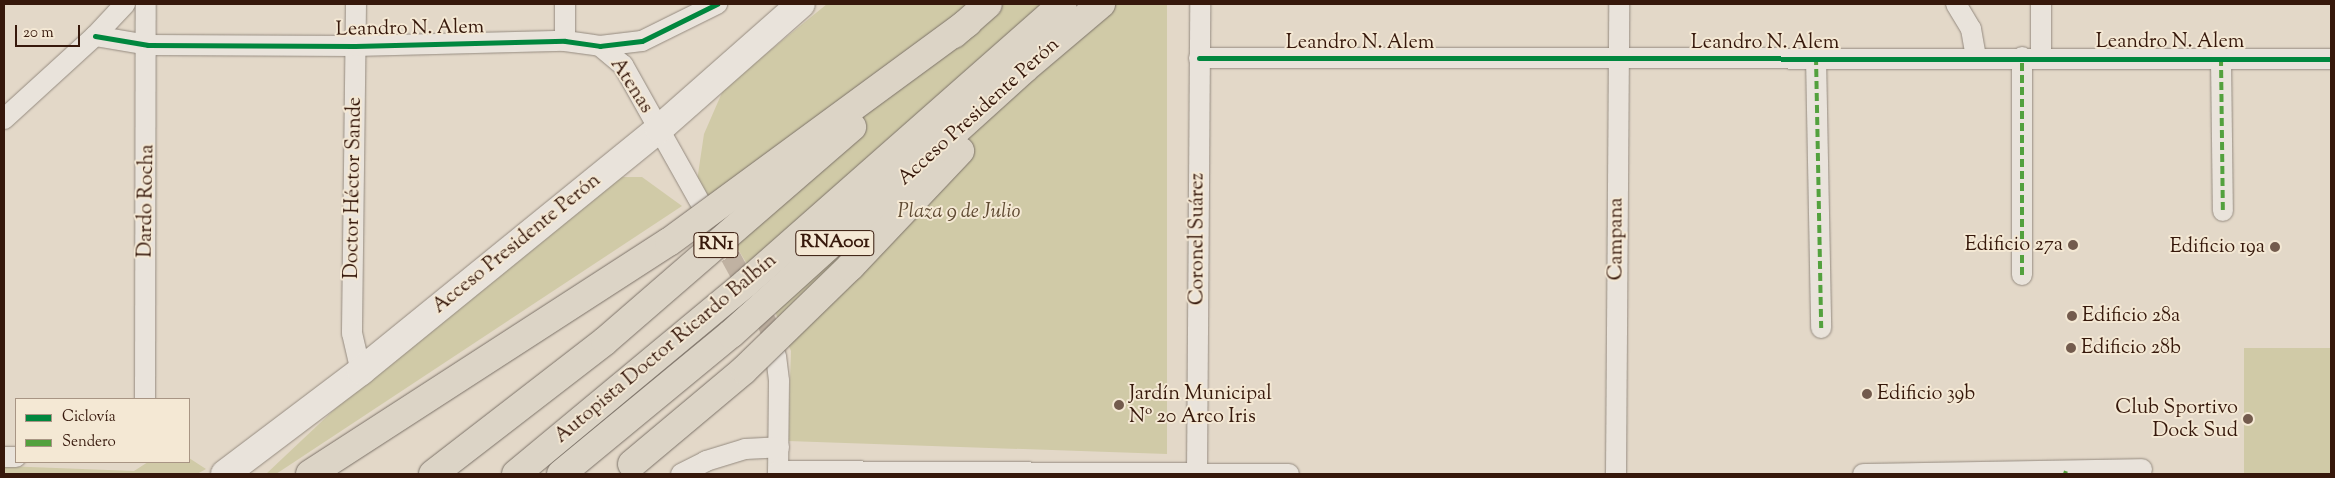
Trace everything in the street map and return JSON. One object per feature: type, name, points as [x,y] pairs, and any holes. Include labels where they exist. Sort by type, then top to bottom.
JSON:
[{"type":"highway","name":"RN1","points":[[433,474],[605,341],[847,132],[988,4]]},
{"type":"highway","name":"Autopista Doctor Ricardo Balbín","points":[[516,474],[746,283],[1062,4]]},
{"type":"highway","points":[[632,464],[730,382],[836,280],[1097,7]]},
{"type":"highway","name":"Acceso Presidente Perón","points":[[561,474],[731,334],[1024,69],[1097,7]]},
{"type":"highway","points":[[310,474],[669,242],[968,22]]},
{"type":"main road","name":"Acceso Presidente Perón","points":[[225,474],[361,372],[659,129],[790,8]]},
{"type":"street","points":[[4,119],[95,36],[125,4]]},
{"type":"street","name":"Dardo Rocha","points":[[145,398],[148,45],[146,4]]},
{"type":"street","name":"Doctor Héctor Sande","points":[[356,4],[352,333],[361,372]]},
{"type":"street","points":[[564,4],[564,41]]},
{"type":"street","name":"Leandro N. Alem","points":[[95,36],[148,45],[355,46],[564,41],[600,46],[642,41],[717,4]]},
{"type":"street","name":"Coronel Suárez","points":[[1197,474],[1198,58],[1200,4]]},
{"type":"street","name":"Campana","points":[[1616,474],[1619,4]]},
{"type":"street","points":[[1956,4],[1971,29],[1976,57]]},
{"type":"street","points":[[2022,275],[2031,57],[2041,4]]},
{"type":"street","name":"Atenas","points":[[600,46],[623,65],[700,202]]},
{"type":"street","name":"Leandro N. Alem","points":[[1198,58],[2031,57],[2331,59]]},
{"type":"street","points":[[1816,58],[1821,328]]},
{"type":"street","points":[[2222,58],[2224,211]]},
{"type":"street","points":[[776,356],[778,473],[1289,474]]},
{"type":"street","points":[[681,474],[706,461],[745,449],[779,448]]},
{"type":"street","points":[[1863,474],[2066,473],[2142,469]]},
{"type":"green space","name":"Plaza 9 de Julio","points":[[827,4],[1167,4],[1167,454],[788,441],[791,351],[774,309],[697,181],[704,134],[724,88]]},
{"type":"green space","points":[[618,177],[642,177],[682,206],[276,474],[266,474],[355,390]]},
{"type":"green space","points":[[2244,348],[2331,348],[2331,474],[2244,474]]},
{"type":"green space","points":[[190,459],[206,469],[197,474],[4,474],[4,466],[134,471],[146,463],[190,463]]},
{"type":"tunnel","points":[[716,230],[769,327],[775,352]]},
{"type":"marked path","points":[[1816,57],[1821,328]]},
{"type":"marked path","points":[[2022,57],[2022,275]]},
{"type":"marked path","points":[[2221,58],[2223,211]]},
{"type":"cycle path","points":[[95,36],[148,45],[355,46],[565,41],[600,46],[642,41],[717,4]]},
{"type":"cycle path","points":[[1199,58],[2331,59]]},
{"type":"place","name":"Edificio 27a","points":[[2073,245]]},
{"type":"place","name":"Edificio 19a","points":[[2275,247]]},
{"type":"place","name":"Edificio 28a","points":[[2072,316]]},
{"type":"place","name":"Edificio 28b","points":[[2071,348]]},
{"type":"place","name":"Edificio 39b","points":[[1867,394]]},
{"type":"place","name":"Jardín Municipal Nº 20 Arco Iris","points":[[1119,405]]},
{"type":"place","name":"Club Sportivo Dock Sud","points":[[2248,419]]}]
